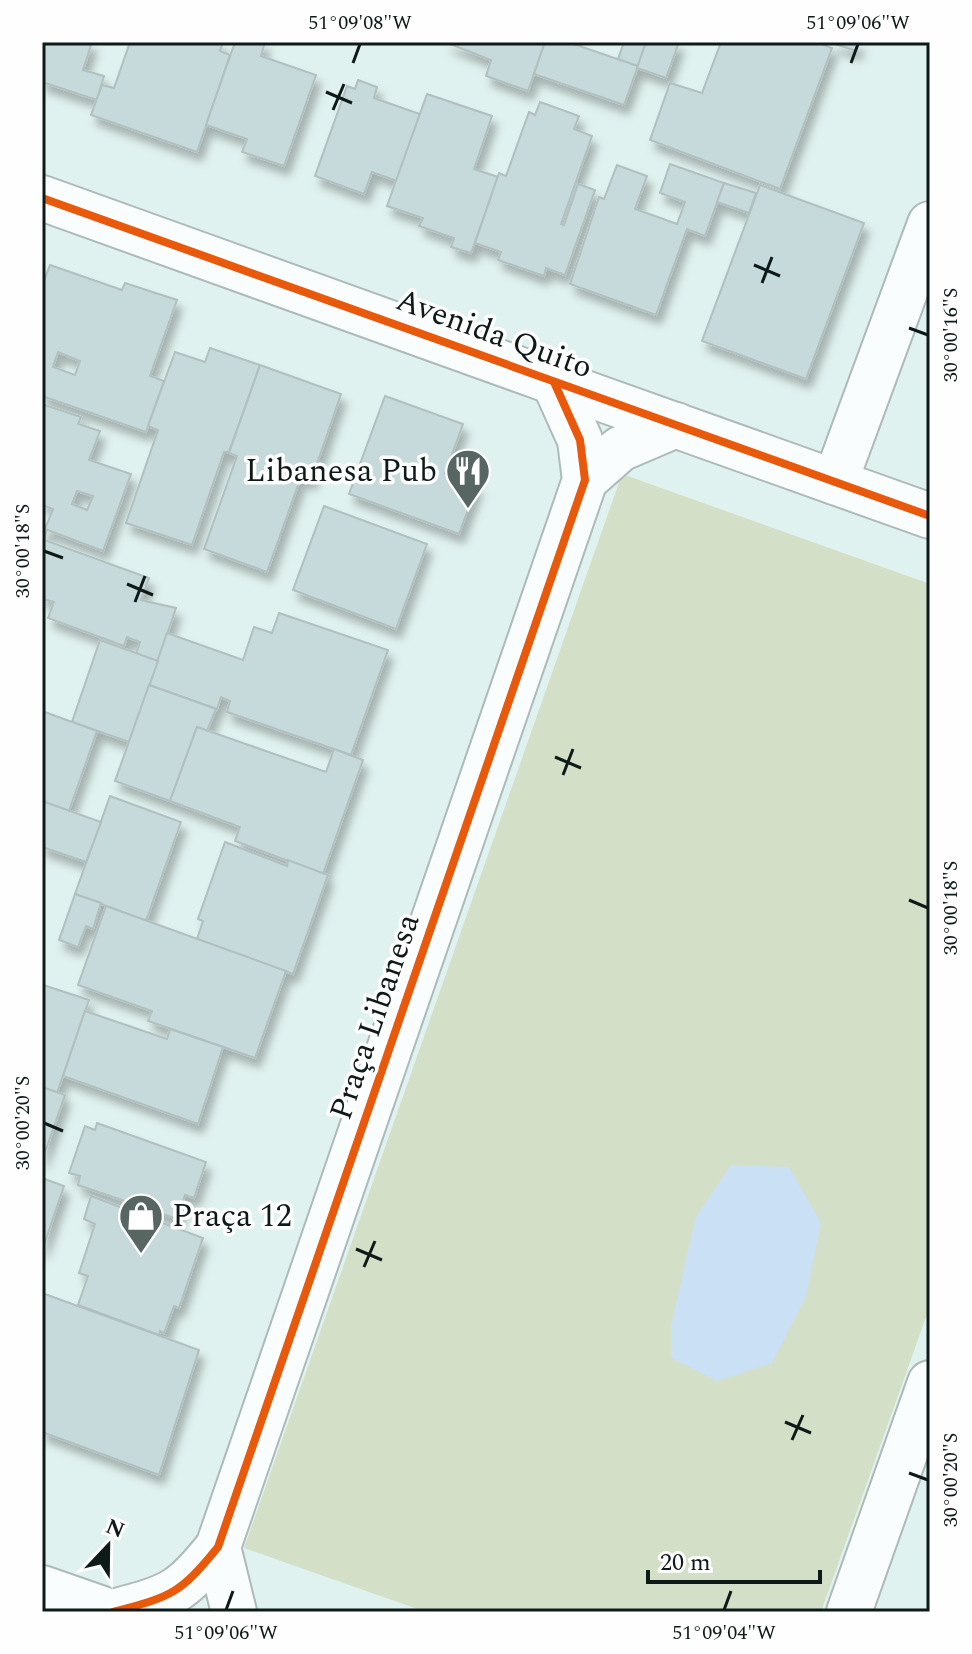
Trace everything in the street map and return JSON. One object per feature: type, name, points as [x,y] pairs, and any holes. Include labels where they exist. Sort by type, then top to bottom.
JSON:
[{"type":"street","name":"Avenida Quito","points":[[42,198],[930,516]]},
{"type":"street","points":[[835,482],[930,224]]},
{"type":"street","name":"Praça Libanesa","points":[[112,1612],[158,1600],[186,1586],[218,1547],[585,480],[580,440],[554,382]]},
{"type":"street","name":"Praça Libanesa","points":[[585,480],[620,449],[676,425]]},
{"type":"street","points":[[849,1612],[930,1383]]},
{"type":"street","points":[[218,1547],[234,1612]]},
{"type":"street","points":[[42,1588],[112,1612]]},
{"type":"green space","points":[[622,474],[930,584],[930,1306],[821,1612],[426,1612],[244,1548]]},
{"type":"water","points":[[731,1165],[789,1167],[821,1223],[806,1296],[772,1363],[717,1381],[671,1358],[671,1325],[696,1216]]},
{"type":"building","points":[[42,42],[92,42],[83,70],[104,76],[97,100],[42,82]]},
{"type":"building","points":[[130,42],[223,42],[220,51],[230,55],[197,152],[91,115],[102,85],[114,88]]},
{"type":"building","points":[[235,42],[265,42],[261,56],[316,75],[284,166],[242,152],[247,139],[206,125]]},
{"type":"building","points":[[445,42],[545,42],[528,91],[486,76],[491,60]]},
{"type":"building","points":[[545,42],[568,42],[638,66],[624,105],[534,74]]},
{"type":"building","points":[[624,42],[646,42],[638,66],[618,59]]},
{"type":"building","points":[[646,42],[679,42],[666,78],[637,68]]},
{"type":"building","points":[[721,42],[816,42],[832,48],[780,189],[650,140],[670,83],[702,93]]},
{"type":"building","points":[[829,42],[859,42],[856,51]]},
{"type":"building","points":[[358,80],[377,87],[374,98],[420,114],[397,181],[372,172],[364,194],[315,176],[347,86],[355,89]]},
{"type":"building","points":[[427,94],[492,116],[474,169],[498,177],[471,253],[451,247],[454,238],[419,226],[423,218],[387,206]]},
{"type":"building","points":[[540,102],[579,116],[574,129],[592,136],[561,224],[564,225],[578,184],[595,190],[565,275],[546,268],[544,276],[498,260],[501,252],[475,243],[499,173],[506,176],[529,112],[535,115]]},
{"type":"building","points":[[670,164],[724,183],[705,236],[687,229],[656,315],[570,284],[599,197],[604,199],[617,165],[647,176],[635,209],[677,224],[685,202],[660,193]]},
{"type":"building","points":[[724,183],[756,193],[749,213],[717,202]]},
{"type":"building","points":[[760,185],[864,223],[806,379],[702,341]]},
{"type":"building","points":[[50,265],[122,290],[125,283],[177,300],[150,376],[164,381],[146,432],[42,396],[42,286]],"holes":[[[58,352],[80,361],[75,375],[53,367]]]},
{"type":"building","points":[[210,348],[260,365],[229,452],[224,452],[192,545],[126,523],[158,430],[148,426],[175,352],[205,362]]},
{"type":"building","points":[[260,365],[341,394],[311,481],[301,477],[267,572],[204,549],[237,456],[229,453]]},
{"type":"building","points":[[385,396],[463,424],[445,474],[477,485],[459,534],[349,494]]},
{"type":"building","points":[[42,404],[81,417],[78,424],[100,431],[89,460],[131,474],[103,551],[45,529],[53,509],[42,505]],"holes":[[[77,491],[93,496],[87,510],[72,504]]]},
{"type":"building","points":[[324,506],[427,544],[396,629],[293,590]]},
{"type":"building","points":[[42,528],[47,530],[44,540],[149,578],[141,600],[176,608],[158,661],[136,654],[140,642],[127,637],[124,646],[48,618],[54,602],[42,599]]},
{"type":"building","points":[[279,613],[388,650],[351,755],[227,712],[230,701],[221,697],[217,709],[149,685],[167,633],[243,660],[254,627],[272,633]]},
{"type":"building","points":[[100,640],[158,661],[129,742],[72,722]]},
{"type":"building","points":[[149,685],[216,709],[207,731],[197,727],[170,801],[115,781]]},
{"type":"building","points":[[42,711],[97,731],[69,811],[42,801]]},
{"type":"building","points":[[197,727],[326,772],[334,749],[363,760],[323,874],[235,841],[240,827],[170,801]]},
{"type":"building","points":[[110,796],[181,822],[146,921],[75,894]]},
{"type":"building","points":[[42,801],[101,822],[86,862],[42,847]]},
{"type":"building","points":[[225,842],[287,866],[288,860],[328,875],[293,974],[197,939],[203,921],[198,919]]},
{"type":"building","points":[[75,894],[101,903],[93,929],[86,926],[78,947],[59,940]]},
{"type":"building","points":[[106,906],[286,971],[255,1058],[148,1021],[152,1011],[78,985]]},
{"type":"building","points":[[43,985],[89,1000],[57,1093],[42,1087]]},
{"type":"building","points":[[85,1011],[167,1039],[170,1029],[223,1047],[198,1124],[63,1076]]},
{"type":"building","points":[[42,1087],[65,1095],[42,1161]]},
{"type":"building","points":[[97,1123],[206,1162],[194,1198],[185,1195],[177,1219],[78,1185],[80,1176],[69,1173],[85,1126],[95,1130]]},
{"type":"building","points":[[42,1178],[64,1186],[42,1251]]},
{"type":"building","name":"Praça 12","points":[[91,1196],[203,1238],[179,1308],[174,1306],[164,1333],[160,1331],[159,1335],[78,1305],[88,1276],[79,1273],[95,1224],[84,1219]]},
{"type":"building","points":[[42,1293],[199,1350],[159,1475],[42,1432]]},
{"type":"cycle path","points":[[42,198],[930,516]]},
{"type":"cycle path","points":[[113,1612],[173,1592],[218,1547],[585,480],[580,440],[554,382]]},
{"type":"place","name":"Libanesa Pub","points":[[468,510]]},
{"type":"place","name":"Praça 12","points":[[141,1255]]}]
